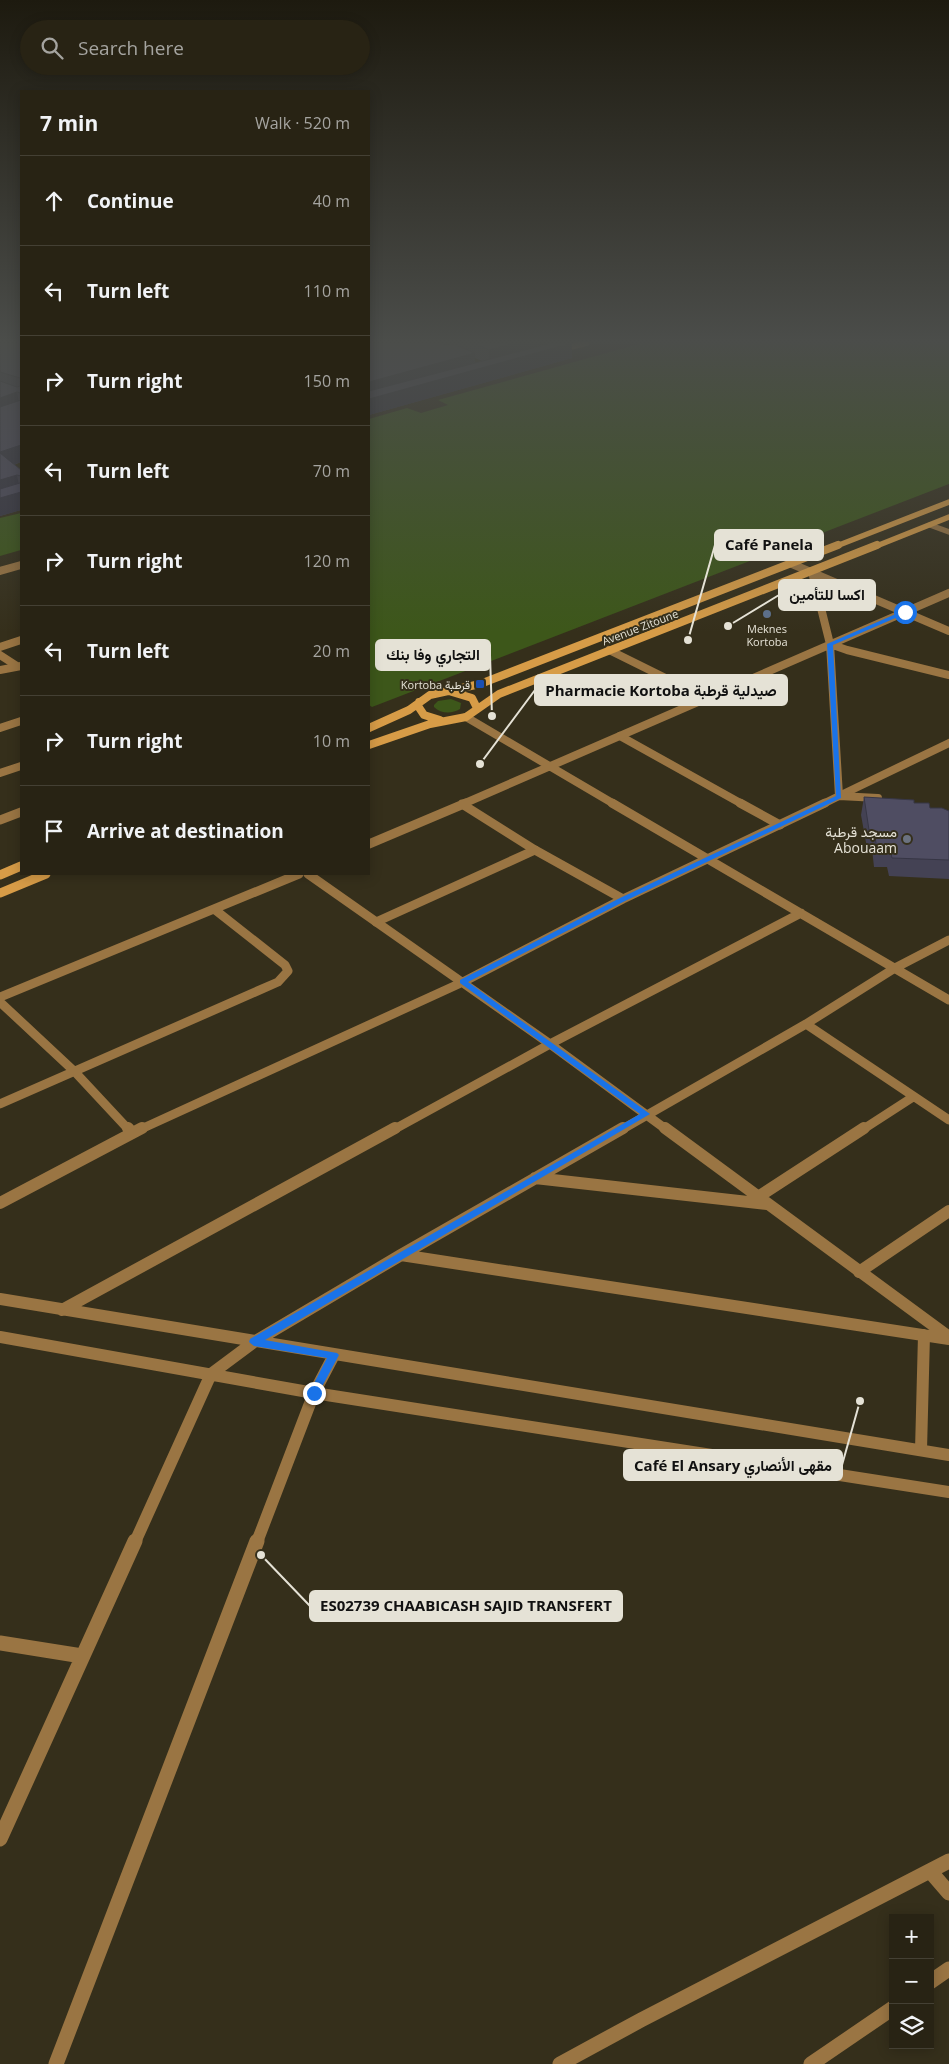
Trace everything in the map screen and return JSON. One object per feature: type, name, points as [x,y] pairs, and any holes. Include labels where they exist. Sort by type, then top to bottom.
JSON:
[{"type":"main road","name":"Avenue Zitoune","points":[[370,727],[393,718],[430,695],[480,684],[949,502]]},
{"type":"main road","name":"Avenue Zitoune","points":[[370,746],[430,724],[466,717],[498,694],[949,517]]},
{"type":"main road","points":[[439,692],[467,695],[474,699],[477,708]]},
{"type":"main road","points":[[419,702],[420,711],[424,714],[431,718],[449,720]]},
{"type":"main road","points":[[0,875],[20,866]]},
{"type":"main road","points":[[0,893],[44,875]]},
{"type":"street","points":[[930,525],[949,532]]},
{"type":"street","points":[[792,564],[949,631]]},
{"type":"street","points":[[0,571],[20,565]]},
{"type":"street","points":[[812,572],[830,644],[839,796]]},
{"type":"street","points":[[370,844],[708,699],[949,593]]},
{"type":"street","points":[[0,647],[20,640]]},
{"type":"street","points":[[830,644],[847,650],[949,675]]},
{"type":"street","points":[[609,650],[708,699]]},
{"type":"street","points":[[0,655],[19,666]]},
{"type":"street","points":[[0,670],[19,666]]},
{"type":"street","points":[[466,717],[949,1000]]},
{"type":"street","points":[[0,728],[20,720]]},
{"type":"street","points":[[620,736],[780,826]]},
{"type":"street","points":[[0,1203],[132,1133],[463,982],[623,899],[780,826],[949,743]]},
{"type":"street","points":[[0,773],[20,766]]},
{"type":"street","points":[[839,796],[889,799]]},
{"type":"street","points":[[462,804],[535,850],[623,899]]},
{"type":"street","points":[[0,820],[20,812]]},
{"type":"street","points":[[376,922],[535,850]]},
{"type":"street","points":[[0,996],[297,875]]},
{"type":"street","points":[[309,875],[550,1044],[949,1338]]},
{"type":"street","points":[[0,1104],[162,1032],[268,988],[284,977],[288,971],[285,965],[214,909]]},
{"type":"street","points":[[62,1310],[550,1044],[801,912]]},
{"type":"street","points":[[0,1839],[211,1374],[254,1342],[401,1255],[806,1024],[895,968],[949,940]]},
{"type":"street","points":[[0,1002],[75,1072],[132,1133]]},
{"type":"street","points":[[806,1024],[949,1120]]},
{"type":"street","points":[[758,1197],[913,1097]]},
{"type":"street","points":[[535,1178],[768,1204]]},
{"type":"street","points":[[859,1272],[949,1211]]},
{"type":"street","points":[[401,1255],[949,1338]]},
{"type":"street","points":[[0,1299],[949,1455]]},
{"type":"street","points":[[921,1450],[924,1335]]},
{"type":"street","points":[[0,1337],[314,1393],[949,1492]]},
{"type":"street","points":[[56,2064],[314,1393],[334,1355]]},
{"type":"street","points":[[0,1643],[82,1656]]},
{"type":"street","points":[[560,2064],[641,2020],[949,1861]]},
{"type":"street","points":[[930,1871],[949,1893]]},
{"type":"street","points":[[934,1979],[949,1969]]},
{"type":"street","points":[[811,2064],[889,2011]]},
{"type":"green space","points":[[370,439],[949,439],[949,484],[372,707],[370,706]]},
{"type":"green space","points":[[20,513],[20,550],[0,556],[0,518]]},
{"type":"green space","points":[[451,699],[461,703],[460,709],[447,713],[434,707],[438,701]]},
{"type":"building","points":[[0,439],[20,439],[20,445],[0,452]]},
{"type":"building","points":[[0,453],[20,469],[20,476],[0,480]]},
{"type":"building","points":[[20,483],[20,492],[0,498],[0,489]]},
{"type":"building","name":"مسجد قرطبة Abouaam","points":[[864,797],[914,800],[914,803],[929,803],[930,808],[942,808],[949,811],[949,860],[892,858],[890,849],[877,849],[874,831],[869,830]]},
{"type":"place","name":"Meknes Kortoba","points":[[767,614]]},
{"type":"place","name":"اكسا للتأمين","points":[[728,626]]},
{"type":"place","name":"Café Panela","points":[[688,640]]},
{"type":"place","name":"Kortoba قرطبة","points":[[480,684]]},
{"type":"place","name":"التجاري وفا بنك","points":[[492,716]]},
{"type":"place","name":"Pharmacie Kortoba صيدلية قرطبة","points":[[480,764]]},
{"type":"place","name":"مسجد قرطبة Abouaam","points":[[907,839]]},
{"type":"place","name":"Café El Ansary مقهى الأنصاري","points":[[860,1401]]},
{"type":"place","name":"ES02739 CHAABICASH SAJID TRANSFERT","points":[[261,1555]]},
{"type":"route","points":[[314,1393],[334,1355],[254,1342],[646,1114],[463,982],[623,899],[780,826],[839,796],[830,644],[905,612]]}]
